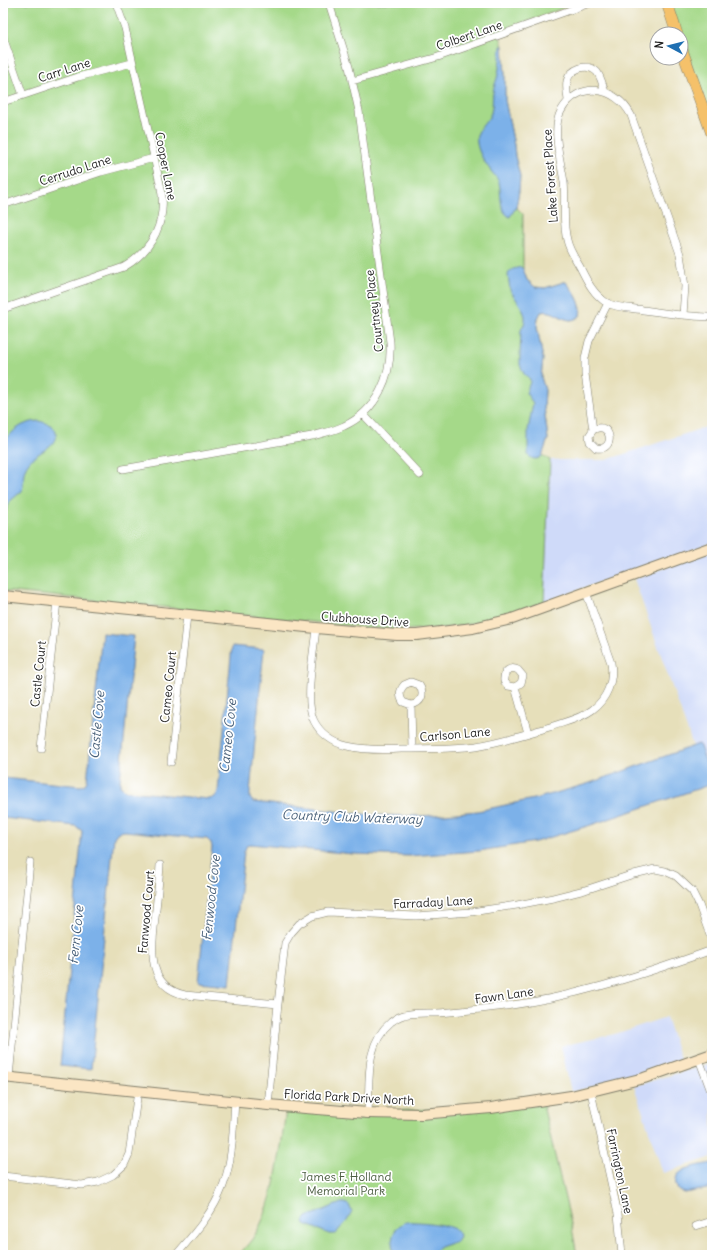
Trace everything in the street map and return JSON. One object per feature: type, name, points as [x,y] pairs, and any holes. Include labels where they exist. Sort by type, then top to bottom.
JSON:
[{"type":"main road","points":[[667,3],[674,26]]},
{"type":"main road","points":[[688,66],[712,134]]},
{"type":"street","name":"Cooper Lane","points":[[3,309],[117,270],[141,255],[154,238],[159,227],[162,215],[162,193],[123,21],[116,3]]},
{"type":"street","name":"Courtney Place","points":[[123,469],[321,434],[344,427],[363,414],[375,399],[385,380],[390,363],[391,350],[361,124],[342,42],[329,3]]},
{"type":"street","name":"Colbert Lane","points":[[352,81],[438,57],[590,3]]},
{"type":"street","points":[[3,37],[23,95]]},
{"type":"street","name":"Carr Lane","points":[[3,102],[78,77],[132,63]]},
{"type":"street","points":[[605,92],[598,73],[591,68],[581,68],[572,72],[567,80],[568,100],[576,95],[598,90],[620,99],[628,108],[680,254],[684,272],[685,293],[683,315]]},
{"type":"street","name":"Lake Forest Place","points":[[568,100],[560,113],[557,128],[565,189],[567,240],[571,252],[589,285],[608,303],[625,307],[683,315],[712,317]]},
{"type":"street","name":"Cerrudo Lane","points":[[3,205],[101,172],[154,158]]},
{"type":"street","points":[[593,430],[585,374],[585,358],[589,341],[608,303]]},
{"type":"street","points":[[363,414],[420,475]]},
{"type":"street","name":"Clubhouse Drive","points":[[3,596],[316,628],[397,635],[417,635],[473,628],[512,618],[712,547]]},
{"type":"street","name":"Carlson Lane","points":[[316,628],[309,703],[312,715],[319,728],[331,739],[346,746],[372,749],[477,746],[528,733],[587,714],[597,706],[608,691],[612,674],[611,663],[586,592]]},
{"type":"street","name":"Castle Court","points":[[41,748],[57,601]]},
{"type":"street","name":"Cameo Court","points":[[171,762],[186,615]]},
{"type":"street","points":[[515,687],[528,733]]},
{"type":"street","points":[[411,705],[412,749]]},
{"type":"street","points":[[6,1077],[30,862]]},
{"type":"street","name":"Fanwood Court","points":[[160,865],[152,947],[153,963],[160,980],[173,991],[185,995],[278,1004]]},
{"type":"street","name":"Farraday Lane","points":[[268,1105],[284,949],[288,938],[295,928],[312,916],[322,913],[416,916],[471,912],[553,898],[585,890],[639,872],[655,869],[672,874],[692,891],[712,940]]},
{"type":"street","name":"Fawn Lane","points":[[368,1113],[370,1062],[372,1050],[384,1029],[399,1017],[410,1014],[508,1006],[556,998],[630,978],[712,950]]},
{"type":"street","name":"Florida Park Drive North","points":[[6,1077],[268,1105],[368,1113],[421,1114],[521,1105],[591,1092],[644,1078],[712,1054]]},
{"type":"street","points":[[700,1059],[712,1094]]},
{"type":"street","points":[[3,1176],[82,1185],[98,1182],[113,1175],[124,1165],[130,1154],[138,1091]]},
{"type":"street","name":"Farrington Lane","points":[[591,1092],[618,1214],[622,1255]]},
{"type":"street","points":[[176,1255],[206,1218],[223,1186],[229,1160],[236,1101]]},
{"type":"street","points":[[696,1226],[712,1221]]},
{"type":"shaded area","points":[[712,425],[712,543],[544,602],[550,460],[606,460]]},
{"type":"shaded area","points":[[712,551],[712,767],[709,769],[699,744],[693,746],[634,579]]},
{"type":"shaded area","points":[[666,1017],[680,1059],[623,1079],[571,1092],[561,1046],[615,1034]]},
{"type":"shaded area","points":[[712,1063],[712,1157],[663,1173],[634,1086]]},
{"type":"green space","points":[[3,3],[576,3],[499,33],[503,46],[505,100],[520,176],[516,207],[523,214],[523,269],[527,280],[535,287],[545,288],[566,282],[577,298],[581,311],[580,316],[570,320],[547,312],[541,312],[538,318],[537,327],[543,359],[541,377],[545,390],[544,407],[548,439],[542,455],[550,460],[544,602],[491,619],[469,624],[434,629],[393,630],[3,591]]},
{"type":"green space","points":[[670,3],[712,3],[712,124],[689,60],[689,26],[677,26]]},
{"type":"green space","name":"James F. Holland Memorial Park","points":[[543,1105],[572,1228],[576,1255],[239,1255],[250,1242],[263,1220],[273,1190],[286,1110],[361,1112]]},
{"type":"water","points":[[501,46],[503,46],[505,100],[520,176],[516,207],[510,217],[504,211],[497,178],[482,157],[477,138],[477,134],[491,113],[493,92],[499,70]]},
{"type":"water","points":[[521,267],[527,280],[535,287],[545,288],[566,282],[577,298],[581,311],[580,316],[570,320],[547,312],[541,312],[538,318],[537,327],[543,359],[541,377],[545,390],[544,407],[548,439],[542,456],[537,459],[533,459],[528,455],[528,430],[533,403],[526,393],[530,379],[524,374],[520,365],[521,330],[525,322],[525,316],[522,308],[510,290],[508,275],[513,269]]},
{"type":"water","points":[[39,421],[54,428],[56,433],[55,438],[50,446],[32,458],[29,462],[24,473],[22,491],[9,502],[3,515],[3,443],[10,434],[18,428],[28,423]]},
{"type":"water","points":[[102,633],[134,636],[120,782],[120,786],[127,791],[208,799],[216,796],[218,791],[232,646],[264,649],[250,792],[250,798],[253,802],[371,815],[423,816],[478,811],[538,798],[587,784],[699,744],[712,778],[712,784],[591,825],[535,842],[479,851],[409,856],[353,854],[250,844],[247,845],[244,852],[230,985],[198,982],[212,847],[211,843],[207,839],[125,831],[118,832],[114,837],[91,1069],[60,1066],[82,831],[76,826],[3,818],[3,778],[81,786],[85,784],[87,781]]},
{"type":"water","points":[[712,1163],[712,1188],[684,1193],[678,1190],[676,1183],[677,1177],[685,1169]]},
{"type":"water","points":[[341,1203],[349,1205],[352,1212],[347,1221],[335,1234],[329,1234],[305,1224],[304,1221],[307,1217]]},
{"type":"water","points":[[406,1222],[446,1226],[457,1231],[460,1236],[457,1241],[440,1247],[429,1255],[394,1255],[392,1245],[393,1235],[401,1224]]},
{"type":"water label","name":"Castle Cove","points":[[97,725]]},
{"type":"water label","name":"Cameo Cove","points":[[228,736]]},
{"type":"water label","name":"Country Club Waterway","points":[[352,817]]},
{"type":"water label","name":"Fenwood Cove","points":[[211,898]]},
{"type":"water label","name":"Fern Cove","points":[[76,935]]}]
